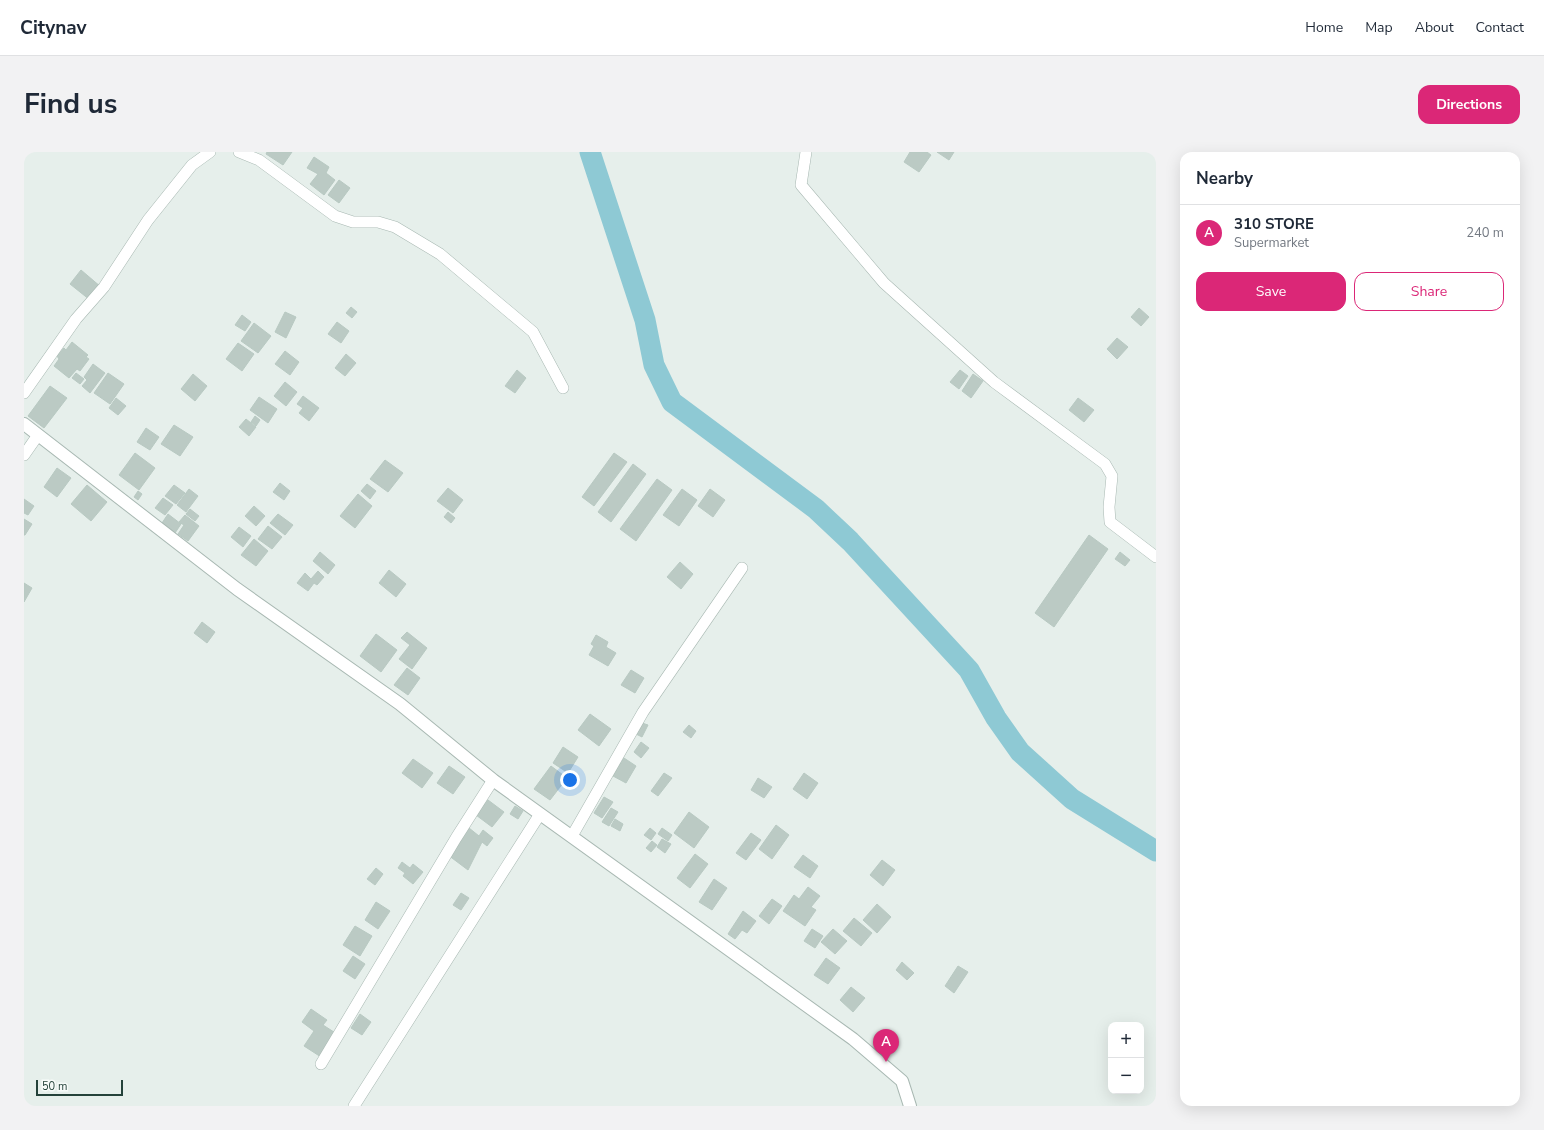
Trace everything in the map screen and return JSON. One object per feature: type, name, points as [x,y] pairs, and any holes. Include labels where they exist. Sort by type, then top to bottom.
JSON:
[{"type":"street","points":[[24,393],[76,319],[104,287],[148,220],[192,165],[210,152]]},
{"type":"street","points":[[239,152],[259,160],[335,216],[353,222],[378,222],[395,227],[440,254],[533,332],[563,388]]},
{"type":"street","points":[[806,152],[801,185],[884,283],[994,382],[1105,464],[1112,476],[1108,507],[1110,522],[1156,557]]},
{"type":"street","points":[[24,424],[237,589],[400,704],[493,780],[853,1039],[902,1082],[910,1106]]},
{"type":"street","points":[[24,455],[38,435]]},
{"type":"street","points":[[572,836],[643,712],[742,568]]},
{"type":"street","points":[[321,1064],[456,838],[493,780]]},
{"type":"street","points":[[354,1106],[540,814]]},
{"type":"building","points":[[267,152],[292,152],[283,165],[266,154]]},
{"type":"building","points":[[910,152],[927,152],[931,155],[919,172],[904,162]]},
{"type":"building","points":[[937,152],[954,152],[949,160]]},
{"type":"building","points":[[314,157],[329,167],[326,173],[335,180],[324,195],[310,184],[318,174],[307,168]]},
{"type":"building","points":[[339,180],[350,188],[339,203],[328,195]]},
{"type":"building","points":[[81,270],[101,287],[90,300],[70,284]]},
{"type":"building","points":[[351,307],[357,312],[352,318],[346,313]]},
{"type":"building","points":[[1139,308],[1149,317],[1141,326],[1131,317]]},
{"type":"building","points":[[285,312],[296,317],[286,338],[275,332]]},
{"type":"building","points":[[242,315],[251,322],[245,331],[235,325]]},
{"type":"building","points":[[337,322],[349,331],[341,343],[328,334]]},
{"type":"building","points":[[254,323],[271,336],[258,353],[241,341]]},
{"type":"building","points":[[1117,338],[1128,347],[1117,359],[1107,349]]},
{"type":"building","points":[[72,342],[88,355],[86,357],[89,359],[80,371],[77,369],[69,378],[54,366],[59,359],[57,356],[64,348],[66,350]]},
{"type":"building","points":[[238,343],[254,354],[242,371],[226,359]]},
{"type":"building","points":[[285,351],[299,362],[290,375],[275,364]]},
{"type":"building","points":[[346,354],[356,363],[345,376],[335,368]]},
{"type":"building","points":[[93,364],[105,373],[90,393],[82,386],[87,380],[84,377]]},
{"type":"building","points":[[517,370],[526,378],[515,393],[505,386]]},
{"type":"building","points":[[960,370],[968,376],[959,389],[950,382]]},
{"type":"building","points":[[76,373],[84,379],[80,384],[72,378]]},
{"type":"building","points":[[108,373],[124,384],[110,404],[94,393]]},
{"type":"building","points":[[193,374],[207,386],[195,401],[181,389]]},
{"type":"building","points":[[973,374],[983,381],[971,398],[962,391]]},
{"type":"building","points":[[285,382],[297,392],[286,406],[274,396]]},
{"type":"building","points":[[50,386],[67,398],[44,428],[28,416]]},
{"type":"building","points":[[303,396],[319,408],[309,421],[299,413],[303,408],[297,404]]},
{"type":"building","points":[[259,397],[277,409],[268,423],[250,410]]},
{"type":"building","points":[[116,398],[126,406],[118,415],[109,408]]},
{"type":"building","points":[[1078,398],[1094,410],[1084,422],[1069,410]]},
{"type":"building","points":[[255,416],[260,420],[256,426],[251,422]]},
{"type":"building","points":[[246,419],[256,427],[249,436],[239,427]]},
{"type":"building","points":[[174,425],[193,437],[180,456],[161,444]]},
{"type":"building","points":[[146,428],[159,437],[150,450],[137,442]]},
{"type":"building","points":[[135,453],[155,468],[139,490],[119,475]]},
{"type":"building","points":[[614,453],[627,462],[594,506],[582,497]]},
{"type":"building","points":[[385,460],[403,473],[388,492],[370,479]]},
{"type":"building","points":[[633,464],[646,474],[611,522],[598,512]]},
{"type":"building","points":[[57,468],[71,478],[57,497],[44,487]]},
{"type":"building","points":[[657,479],[672,490],[636,541],[620,529]]},
{"type":"building","points":[[280,483],[290,491],[284,500],[273,492]]},
{"type":"building","points":[[367,484],[376,491],[370,499],[361,491]]},
{"type":"building","points":[[87,485],[107,502],[91,521],[71,504]]},
{"type":"building","points":[[174,485],[185,493],[176,504],[165,496]]},
{"type":"building","points":[[448,488],[463,500],[453,513],[437,501]]},
{"type":"building","points":[[189,489],[198,496],[186,512],[177,505]]},
{"type":"building","points":[[682,489],[697,500],[679,526],[663,515]]},
{"type":"building","points":[[710,489],[725,500],[713,517],[698,506]]},
{"type":"building","points":[[138,491],[142,494],[138,500],[134,497]]},
{"type":"building","points":[[358,494],[372,506],[355,528],[340,516]]},
{"type":"building","points":[[163,498],[173,505],[165,515],[155,508]]},
{"type":"building","points":[[24,499],[34,506],[28,515],[24,513]]},
{"type":"building","points":[[254,506],[265,516],[256,526],[245,516]]},
{"type":"building","points":[[190,509],[199,516],[195,521],[186,514]]},
{"type":"building","points":[[448,512],[455,518],[451,523],[444,517]]},
{"type":"building","points":[[168,514],[181,524],[175,533],[162,523]]},
{"type":"building","points":[[278,514],[293,525],[285,535],[270,523]]},
{"type":"building","points":[[185,515],[199,526],[188,541],[178,534],[184,525],[179,522]]},
{"type":"building","points":[[24,519],[32,524],[25,535],[24,535]]},
{"type":"building","points":[[268,526],[282,537],[272,549],[258,539]]},
{"type":"building","points":[[239,527],[251,536],[243,547],[231,537]]},
{"type":"building","points":[[1089,535],[1108,549],[1054,627],[1035,613]]},
{"type":"building","points":[[254,539],[268,551],[256,566],[241,555]]},
{"type":"building","points":[[320,552],[335,565],[328,574],[313,561]]},
{"type":"building","points":[[1120,552],[1130,560],[1125,566],[1115,559]]},
{"type":"building","points":[[680,562],[693,574],[681,589],[667,577]]},
{"type":"building","points":[[389,570],[406,584],[396,597],[379,583]]},
{"type":"building","points":[[318,571],[324,577],[317,585],[314,583],[308,591],[297,583],[305,573],[311,579]]},
{"type":"building","points":[[24,583],[32,588],[24,602]]},
{"type":"building","points":[[202,622],[215,632],[207,643],[194,633]]},
{"type":"building","points":[[407,632],[427,648],[412,669],[399,659],[410,645],[401,638]]},
{"type":"building","points":[[376,634],[397,650],[381,672],[360,656]]},
{"type":"building","points":[[596,635],[608,642],[606,647],[616,653],[608,666],[589,655],[594,646],[591,644]]},
{"type":"building","points":[[407,668],[420,678],[408,695],[394,685]]},
{"type":"building","points":[[631,670],[644,678],[635,693],[621,685]]},
{"type":"building","points":[[590,714],[611,729],[599,746],[578,730]]},
{"type":"building","points":[[642,723],[648,725],[642,737],[636,734]]},
{"type":"building","points":[[689,725],[696,731],[691,738],[683,732]]},
{"type":"building","points":[[641,742],[649,748],[641,758],[634,752]]},
{"type":"building","points":[[563,747],[578,757],[568,773],[553,763]]},
{"type":"building","points":[[624,758],[636,766],[626,783],[613,776]]},
{"type":"building","points":[[413,759],[433,773],[422,788],[402,773]]},
{"type":"building","points":[[449,766],[465,777],[453,794],[437,783]]},
{"type":"building","points":[[551,766],[567,778],[550,800],[534,789]]},
{"type":"building","points":[[664,773],[672,778],[658,796],[651,791]]},
{"type":"building","points":[[804,773],[818,783],[807,799],[793,789]]},
{"type":"building","points":[[758,778],[772,787],[764,798],[751,790]]},
{"type":"building","points":[[604,797],[613,802],[602,818],[594,813]]},
{"type":"building","points":[[488,800],[504,812],[492,827],[476,815]]},
{"type":"building","points":[[515,806],[523,811],[518,819],[510,814]]},
{"type":"building","points":[[611,808],[618,812],[609,826],[602,822]]},
{"type":"building","points":[[689,812],[709,827],[694,848],[674,833]]},
{"type":"building","points":[[615,819],[623,824],[620,831],[611,826]]},
{"type":"building","points":[[776,825],[789,835],[772,859],[759,849]]},
{"type":"building","points":[[469,828],[479,836],[483,830],[493,838],[487,846],[482,842],[468,870],[448,855]]},
{"type":"building","points":[[650,828],[656,833],[651,840],[644,835]]},
{"type":"building","points":[[662,828],[672,835],[668,841],[658,834]]},
{"type":"building","points":[[751,833],[761,840],[746,860],[736,853]]},
{"type":"building","points":[[662,839],[671,844],[665,853],[657,847]]},
{"type":"building","points":[[652,841],[657,845],[651,852],[646,848]]},
{"type":"building","points":[[695,854],[708,864],[690,888],[677,878]]},
{"type":"building","points":[[803,855],[818,866],[810,878],[794,867]]},
{"type":"building","points":[[882,860],[895,870],[883,886],[870,875]]},
{"type":"building","points":[[402,862],[410,868],[413,864],[423,872],[413,884],[403,876],[405,873],[398,868]]},
{"type":"building","points":[[376,868],[383,874],[375,885],[367,879]]},
{"type":"building","points":[[714,879],[727,888],[712,910],[699,902]]},
{"type":"building","points":[[808,887],[820,896],[811,907],[816,910],[805,926],[783,911],[794,895],[799,899]]},
{"type":"building","points":[[461,893],[469,898],[461,910],[453,905]]},
{"type":"building","points":[[772,899],[782,906],[769,924],[759,916]]},
{"type":"building","points":[[376,902],[390,911],[378,929],[365,920]]},
{"type":"building","points":[[877,904],[891,917],[877,933],[863,920]]},
{"type":"building","points":[[743,911],[756,921],[747,933],[742,930],[735,939],[728,934]]},
{"type":"building","points":[[854,918],[872,933],[861,946],[843,931]]},
{"type":"building","points":[[355,926],[372,936],[360,956],[343,945]]},
{"type":"building","points":[[812,929],[823,936],[815,948],[804,941]]},
{"type":"building","points":[[833,929],[847,941],[835,954],[821,942]]},
{"type":"building","points":[[353,956],[365,964],[355,979],[343,971]]},
{"type":"building","points":[[826,958],[840,968],[828,984],[814,975]]},
{"type":"building","points":[[902,962],[914,973],[907,980],[896,970]]},
{"type":"building","points":[[958,966],[968,972],[954,993],[945,986]]},
{"type":"building","points":[[851,987],[865,998],[853,1012],[840,1000]]},
{"type":"building","points":[[311,1009],[327,1020],[323,1025],[337,1034],[321,1057],[304,1046],[314,1031],[302,1022]]},
{"type":"building","points":[[360,1014],[371,1022],[362,1035],[351,1028]]},
{"type":"waterway","points":[[590,152],[645,320],[654,365],[672,402],[816,509],[850,541],[969,670],[996,718],[1020,752],[1072,799],[1156,851]]},
{"type":"place","name":"310 STORE","points":[[886,1062]]}]
